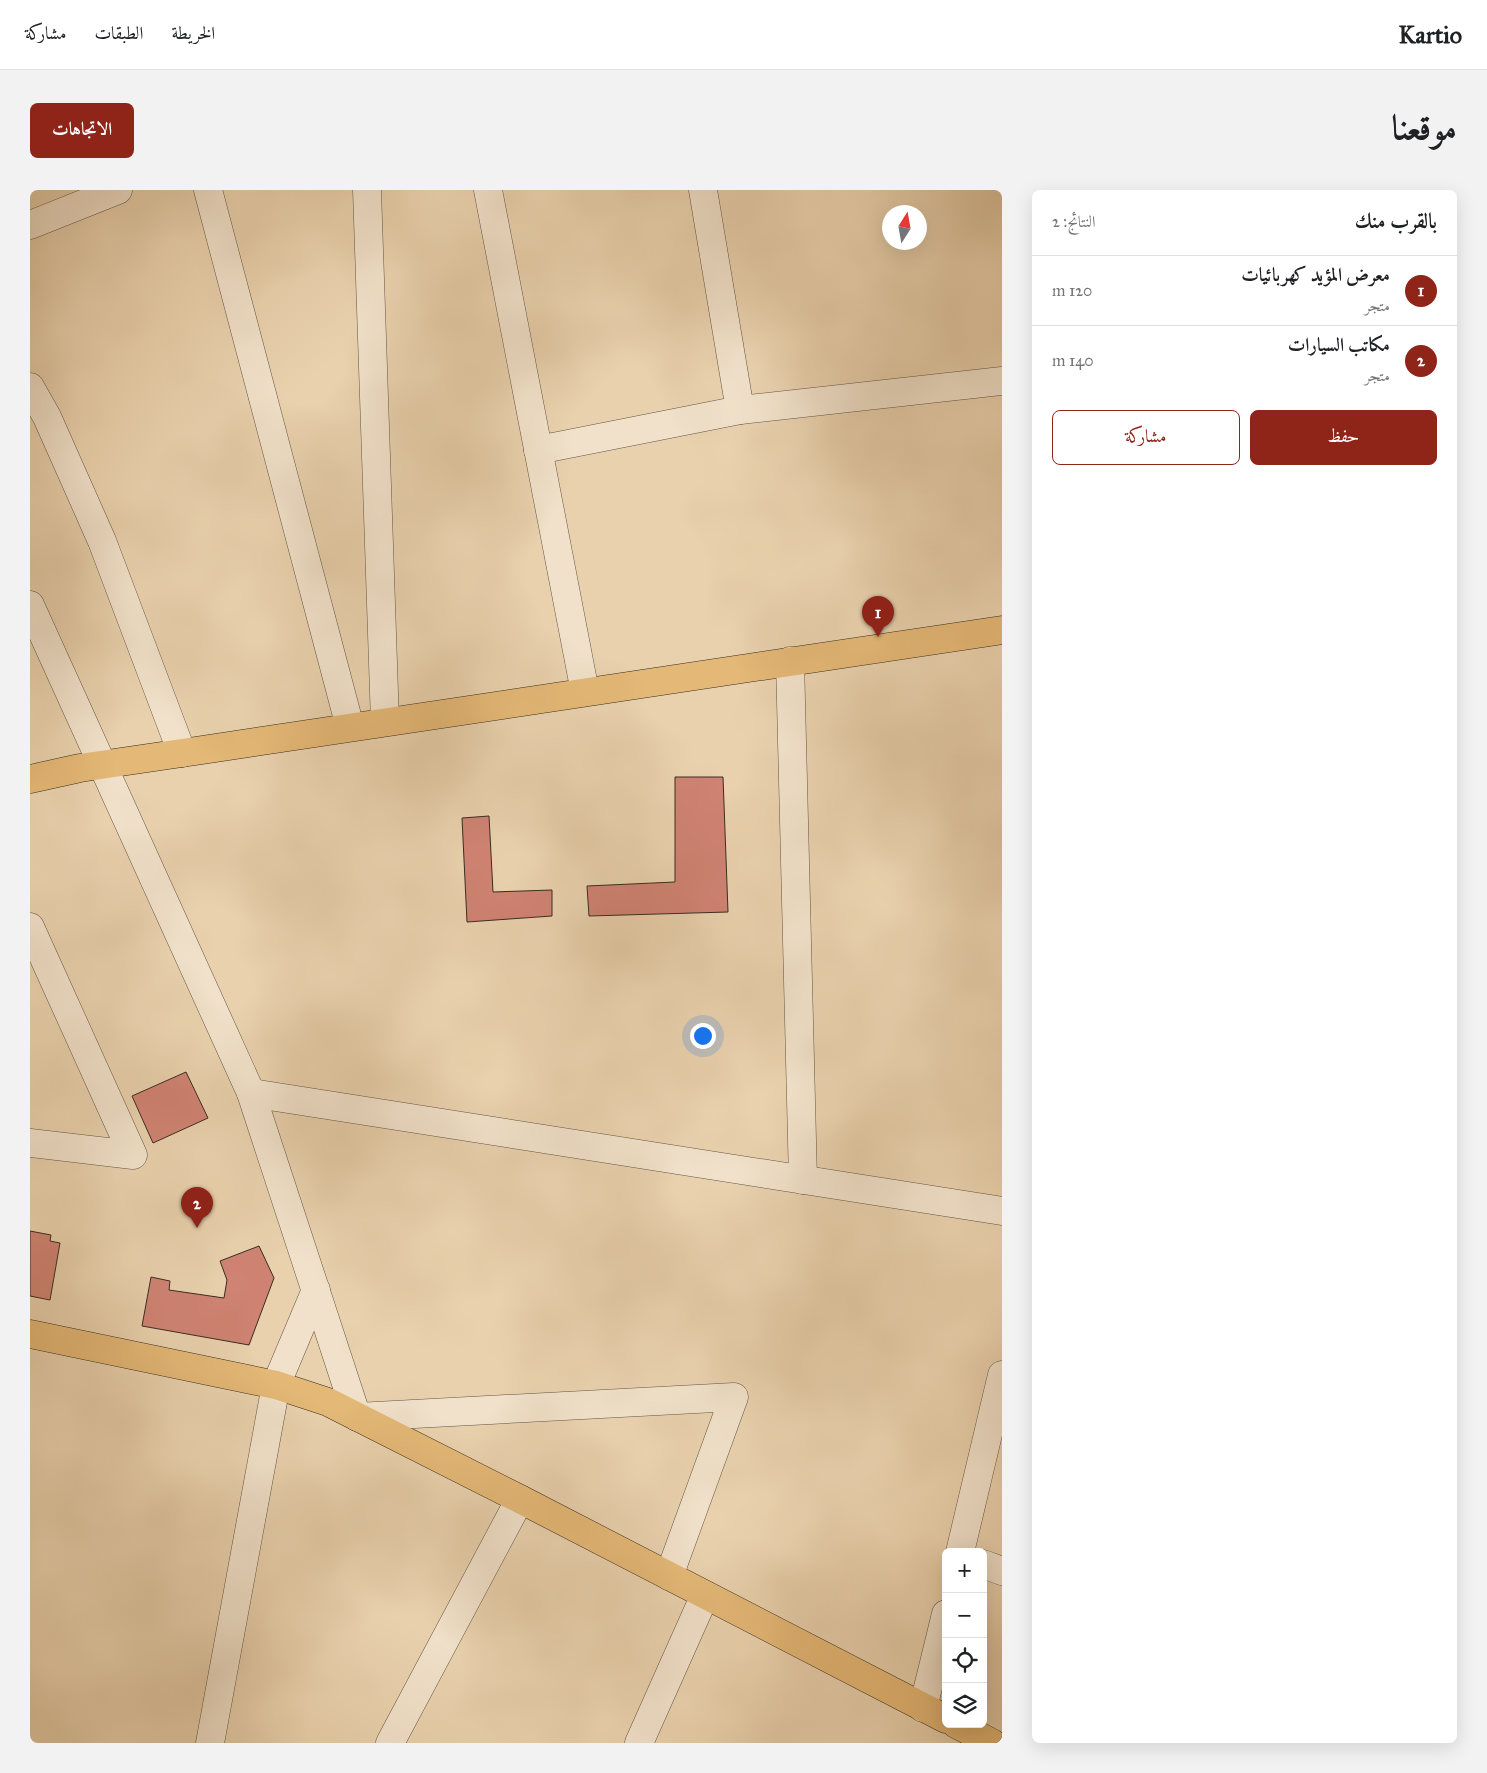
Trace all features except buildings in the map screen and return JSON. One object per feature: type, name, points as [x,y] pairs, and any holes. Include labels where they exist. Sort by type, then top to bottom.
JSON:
[{"type":"main road","points":[[30,779],[102,765],[1002,630]]},
{"type":"main road","points":[[30,1334],[276,1385],[328,1402],[935,1713]]},
{"type":"main road","points":[[964,1728],[992,1743]]},
{"type":"street","points":[[32,217],[118,190]]},
{"type":"street","points":[[208,190],[350,727]]},
{"type":"street","points":[[367,190],[385,722]]},
{"type":"street","points":[[488,190],[585,692]]},
{"type":"street","points":[[702,190],[740,410]]},
{"type":"street","points":[[538,450],[740,410],[1002,381]]},
{"type":"street","points":[[30,387],[47,417],[102,541],[182,753]]},
{"type":"street","points":[[30,606],[251,1092],[357,1417],[734,1398],[669,1576]]},
{"type":"street","points":[[790,662],[803,1180]]},
{"type":"street","points":[[30,927],[133,1155],[30,1143]]},
{"type":"street","points":[[251,1092],[1002,1211]]},
{"type":"street","points":[[210,1743],[276,1385],[316,1290]]},
{"type":"street","points":[[961,1548],[1001,1385]]},
{"type":"street","points":[[390,1743],[520,1499]]},
{"type":"street","points":[[987,1565],[1002,1571]]},
{"type":"street","points":[[639,1743],[705,1595]]},
{"type":"street","points":[[935,1713],[943,1638]]},
{"type":"place","name":"معرض المؤيد كهربائيات","points":[[878,637]]},
{"type":"place","name":"مكاتب السيارات","points":[[197,1228]]}]
